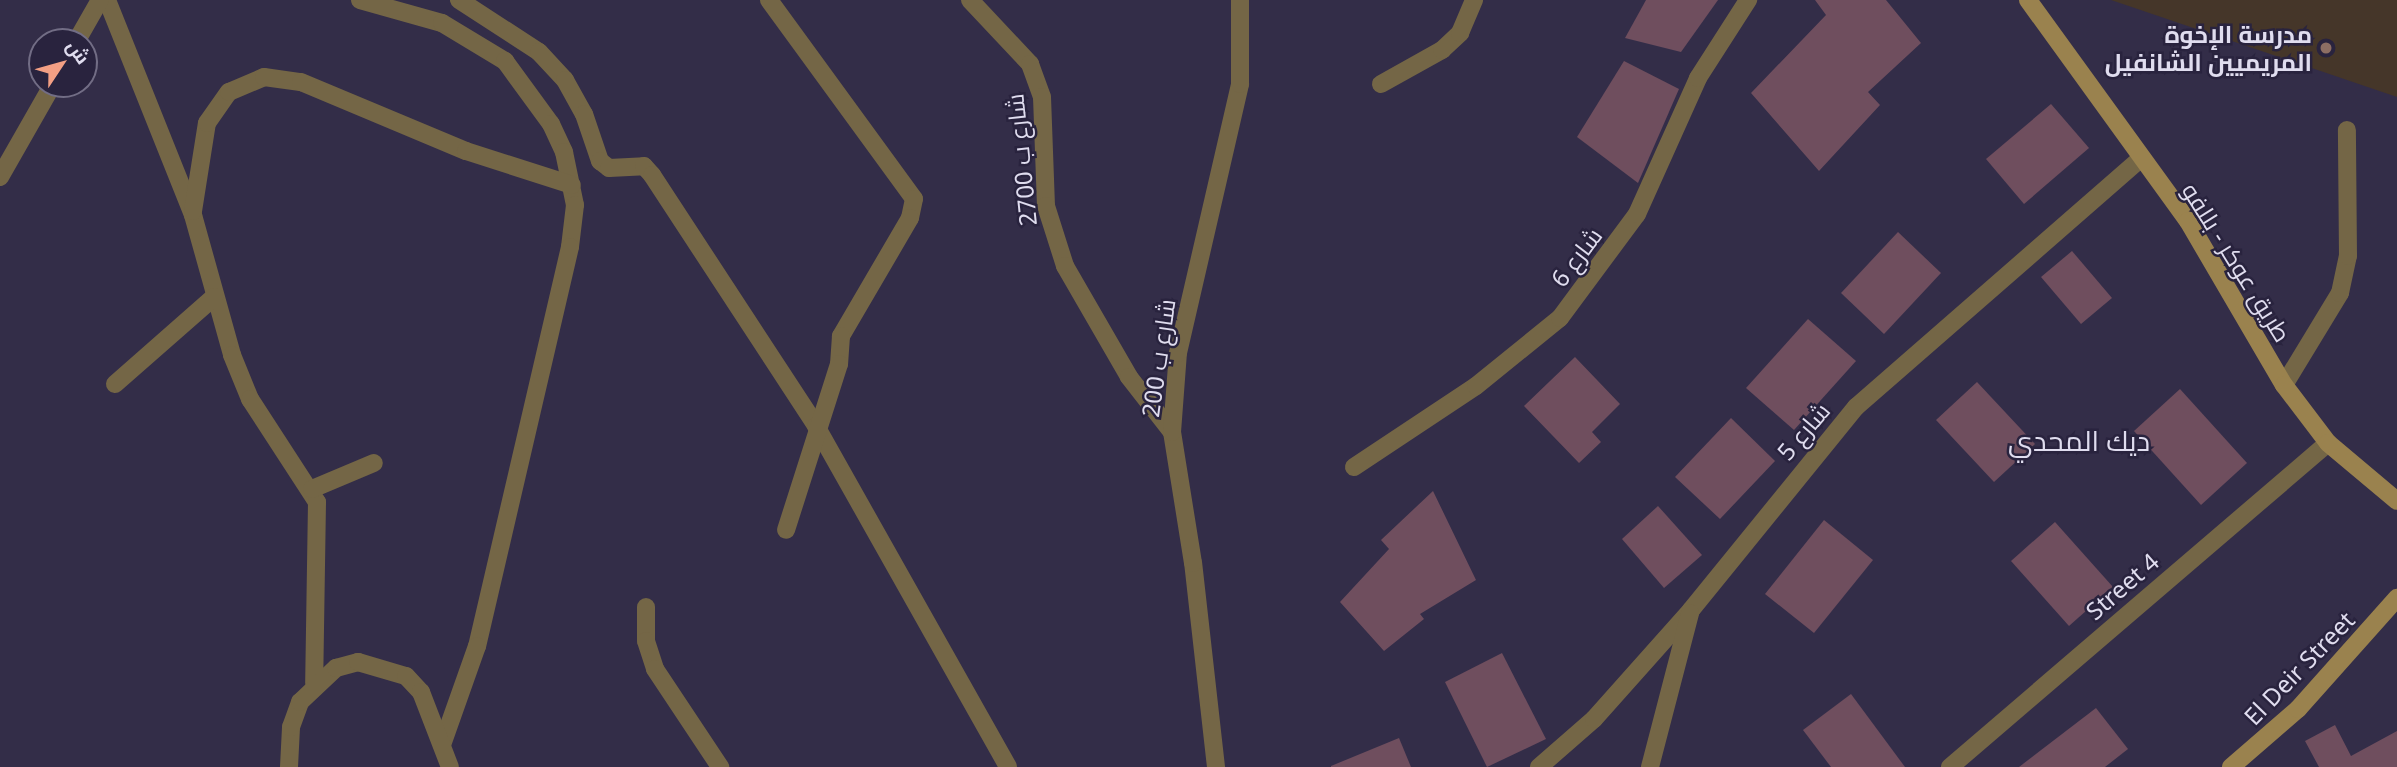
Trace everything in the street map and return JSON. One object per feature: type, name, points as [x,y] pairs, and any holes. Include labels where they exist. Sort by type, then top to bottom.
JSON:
[{"type":"street","points":[[84,28],[100,0]]},
{"type":"street","points":[[107,0],[193,215],[214,297],[250,399],[312,489],[317,502],[314,683]]},
{"type":"street","points":[[360,0],[442,23],[506,61],[551,124],[572,185],[570,247],[561,286],[477,646],[443,742]]},
{"type":"street","points":[[459,0],[539,52],[565,80],[584,114],[600,161],[609,168],[644,166],[652,175],[816,426],[1008,767]]},
{"type":"street","points":[[769,0],[914,199],[910,218],[841,336],[839,364],[816,426],[786,530]]},
{"type":"street","name":"شارع ب 2700","points":[[970,0],[1030,64],[1042,97],[1045,206],[1065,266],[1129,377],[1172,432]]},
{"type":"street","name":"شارع ب 200","points":[[1216,767],[1194,563],[1172,432],[1178,353],[1240,84],[1240,0]]},
{"type":"street","points":[[1381,83],[1442,50],[1460,33],[1474,0]]},
{"type":"street","name":"شارع 6","points":[[1354,467],[1476,386],[1560,317],[1637,214],[1698,78],[1748,0]]},
{"type":"street","name":"طريق عوكر - بللفو","points":[[2028,0],[2139,160],[2188,221],[2284,385],[2328,443],[2397,501]]},
{"type":"street","points":[[193,215],[207,123],[229,92],[264,77],[301,82],[466,151],[572,185]]},
{"type":"street","points":[[0,177],[45,98]]},
{"type":"street","points":[[2284,385],[2340,293],[2348,256],[2347,130]]},
{"type":"street","name":"شارع 5","points":[[1539,767],[1594,719],[1691,610],[1856,407],[2139,160]]},
{"type":"street","points":[[115,384],[214,297]]},
{"type":"street","name":"Street 4","points":[[1950,767],[2328,443]]},
{"type":"street","points":[[312,489],[374,463]]},
{"type":"street","name":"El Deir Street","points":[[2231,767],[2298,709],[2397,598]]},
{"type":"street","points":[[646,607],[646,641],[655,670],[720,767]]},
{"type":"street","points":[[1650,767],[1691,610]]},
{"type":"street","points":[[289,767],[290,727],[314,683],[336,667],[358,662],[384,666],[407,676],[421,692],[443,742],[450,767]]},
{"type":"shaded area","name":"مدرسة الإخوة المريميين الشانفيل","points":[[2111,0],[2397,0],[2397,97]]},
{"type":"building","points":[[1646,0],[1718,0],[1681,52],[1625,38]]},
{"type":"building","points":[[1815,0],[1886,0],[1921,43],[1868,92],[1880,105],[1819,171],[1751,93],[1826,15]]},
{"type":"building","points":[[1624,61],[1679,89],[1638,183],[1577,137]]},
{"type":"building","points":[[2051,104],[2089,148],[2024,204],[1986,159]]},
{"type":"building","points":[[1898,232],[1941,273],[1884,334],[1841,293]]},
{"type":"building","points":[[2072,251],[2112,298],[2081,324],[2041,277]]},
{"type":"building","points":[[1808,319],[1856,361],[1794,430],[1746,388]]},
{"type":"building","points":[[1575,357],[1620,404],[1592,432],[1601,442],[1579,463],[1524,406]]},
{"type":"building","points":[[1977,382],[2035,444],[1994,482],[1936,420]]},
{"type":"building","points":[[2180,389],[2247,463],[2201,505],[2134,431]]},
{"type":"building","points":[[1731,418],[1775,461],[1720,519],[1675,477]]},
{"type":"building","points":[[1433,491],[1476,580],[1420,614],[1424,619],[1384,651],[1340,602],[1389,549],[1381,540]]},
{"type":"building","points":[[1658,506],[1702,555],[1664,588],[1622,539]]},
{"type":"building","points":[[1824,520],[1873,560],[1814,633],[1765,594]]},
{"type":"building","points":[[2055,522],[2113,587],[2069,626],[2011,561]]},
{"type":"building","points":[[1502,653],[1546,739],[1487,767],[1445,682]]},
{"type":"building","points":[[1851,694],[1905,767],[1831,767],[1803,730]]},
{"type":"building","points":[[2096,708],[2128,749],[2105,767],[2019,767]]},
{"type":"building","points":[[2335,725],[2351,756],[2397,731],[2397,767],[2319,767],[2305,741]]},
{"type":"building","points":[[1399,738],[1411,767],[1331,767],[1331,766]]},
{"type":"place","name":"مدرسة الإخوة المريميين الشانفيل","points":[[2326,48]]},
{"type":"district","name":"ديك المحدي","points":[[2079,440]]}]
